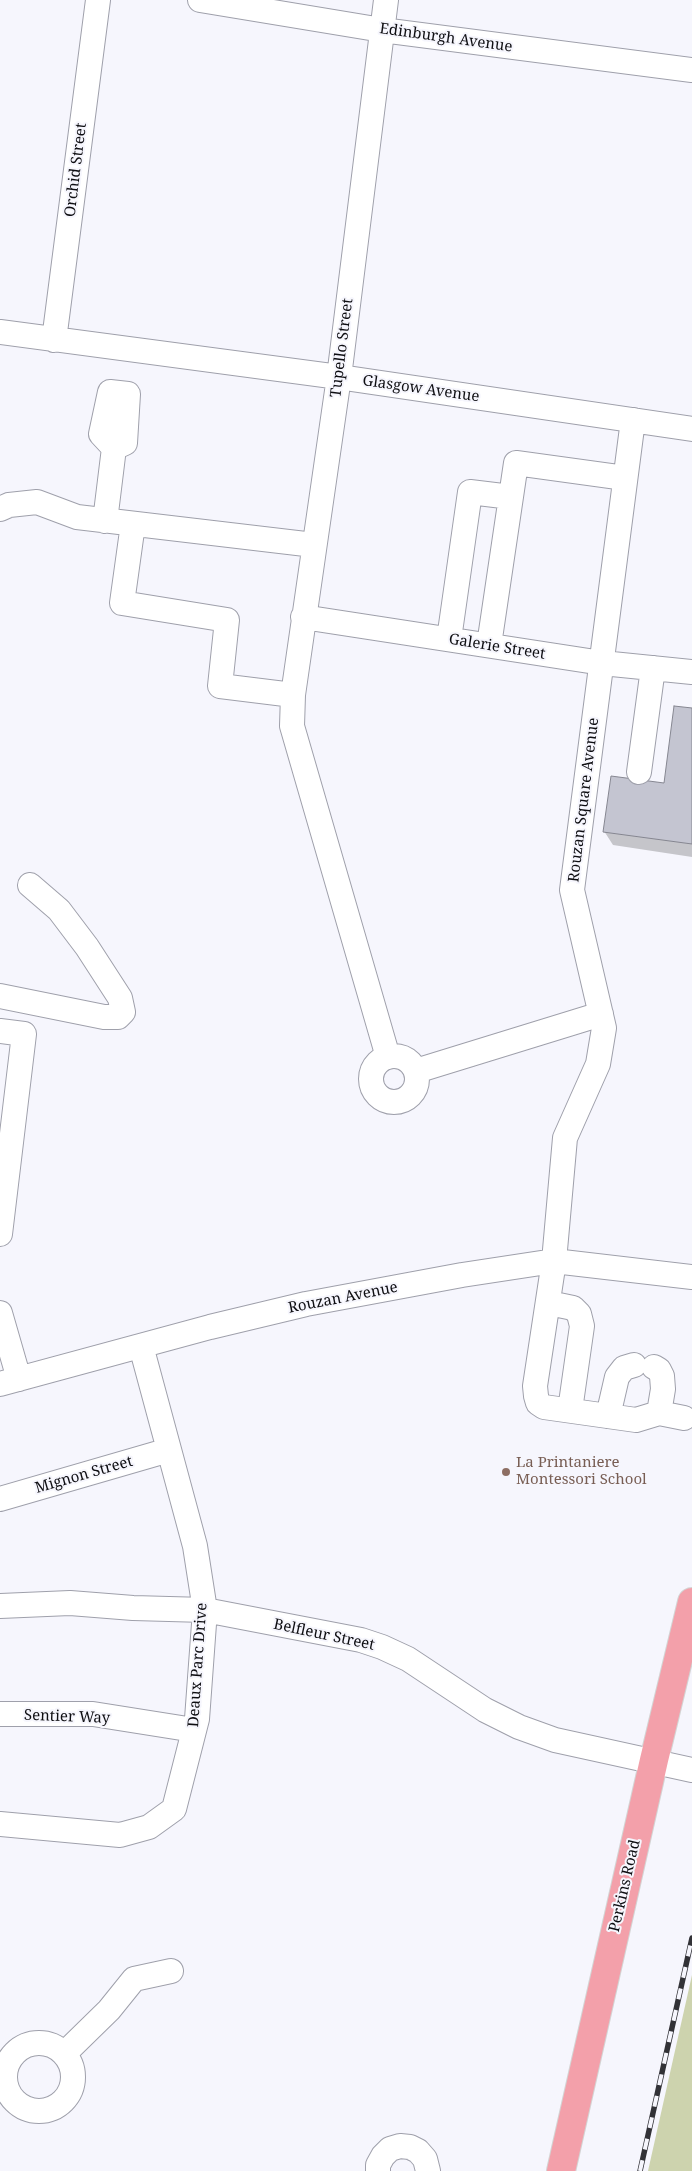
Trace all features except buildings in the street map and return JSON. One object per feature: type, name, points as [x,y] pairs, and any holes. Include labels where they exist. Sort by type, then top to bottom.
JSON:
[{"type":"main road","name":"Perkins Road","points":[[562,2171],[654,1760],[692,1602]]},
{"type":"street","name":"Orchid Street","points":[[54,340],[98,0]]},
{"type":"street","name":"Edinburgh Avenue","points":[[200,0],[382,30],[692,70]]},
{"type":"street","name":"Tupello Street","points":[[386,0],[339,377],[293,695],[292,726],[388,1056]]},
{"type":"street","name":"Glasgow Avenue","points":[[0,332],[339,377],[692,429]]},
{"type":"street","name":"Rouzan Square Avenue","points":[[608,1416],[544,1406],[538,1403],[535,1386],[549,1303],[565,1138],[598,1064],[604,1028],[572,890],[633,420]]},
{"type":"street","points":[[105,520],[114,448]]},
{"type":"street","points":[[489,645],[516,463],[625,478]]},
{"type":"street","points":[[449,639],[470,492],[511,497]]},
{"type":"street","points":[[0,508],[9,505],[38,502],[77,517],[314,545]]},
{"type":"street","points":[[133,524],[122,603],[227,620],[220,686],[293,695]]},
{"type":"street","name":"Galerie Street","points":[[304,617],[602,662],[692,672]]},
{"type":"street","points":[[639,772],[653,668]]},
{"type":"street","points":[[0,996],[104,1017],[118,1017],[123,1012],[120,998],[87,947],[59,910],[30,885]]},
{"type":"street","points":[[416,1071],[601,1014]]},
{"type":"street","points":[[0,1031],[24,1034],[0,1234]]},
{"type":"street","points":[[388,1056],[399,1056],[406,1059],[416,1071],[416,1086],[412,1093],[400,1102],[385,1101],[373,1090],[371,1076],[378,1062],[388,1056]]},
{"type":"street","name":"Rouzan Avenue","points":[[9,1381],[306,1304],[462,1275],[554,1261],[692,1277]]},
{"type":"street","points":[[549,1303],[572,1308],[579,1314],[582,1326],[570,1410]]},
{"type":"street","points":[[0,1313],[9,1381]]},
{"type":"street","name":"Deaux Parc Drive","points":[[0,1824],[120,1835],[149,1827],[174,1809],[197,1719],[205,1610],[195,1546],[141,1346]]},
{"type":"street","points":[[659,1414],[663,1389],[662,1376],[659,1370],[644,1366],[624,1368],[617,1377],[608,1416],[636,1420],[659,1414],[689,1420]]},
{"type":"street","name":"Mignon Street","points":[[0,1499],[169,1450]]},
{"type":"street","name":"Belfleur Street","points":[[0,1606],[70,1603],[133,1608],[205,1610],[361,1640],[382,1647],[429,1672],[486,1710],[519,1727],[555,1740],[654,1760],[692,1770]]},
{"type":"street","name":"Sentier Way","points":[[0,1714],[93,1714],[194,1730]]},
{"type":"street","points":[[64,2054],[109,2010],[134,1979],[171,1971]]},
{"type":"street","points":[[41,2042],[54,2046],[64,2054],[71,2066],[72,2079],[69,2092],[61,2103],[49,2109],[36,2110],[24,2107],[13,2099],[6,2087],[4,2060],[28,2044],[41,2042]]},
{"type":"street","points":[[378,2171],[378,2164],[383,2156],[390,2149],[400,2146],[410,2147],[418,2151],[425,2159],[428,2171]]},
{"type":"green space","points":[[692,1975],[692,2171],[648,2171]]},
{"type":"railway","points":[[640,2171],[692,1938]]},
{"type":"place","name":"La Printaniere Montessori School","points":[[506,1472]]}]
